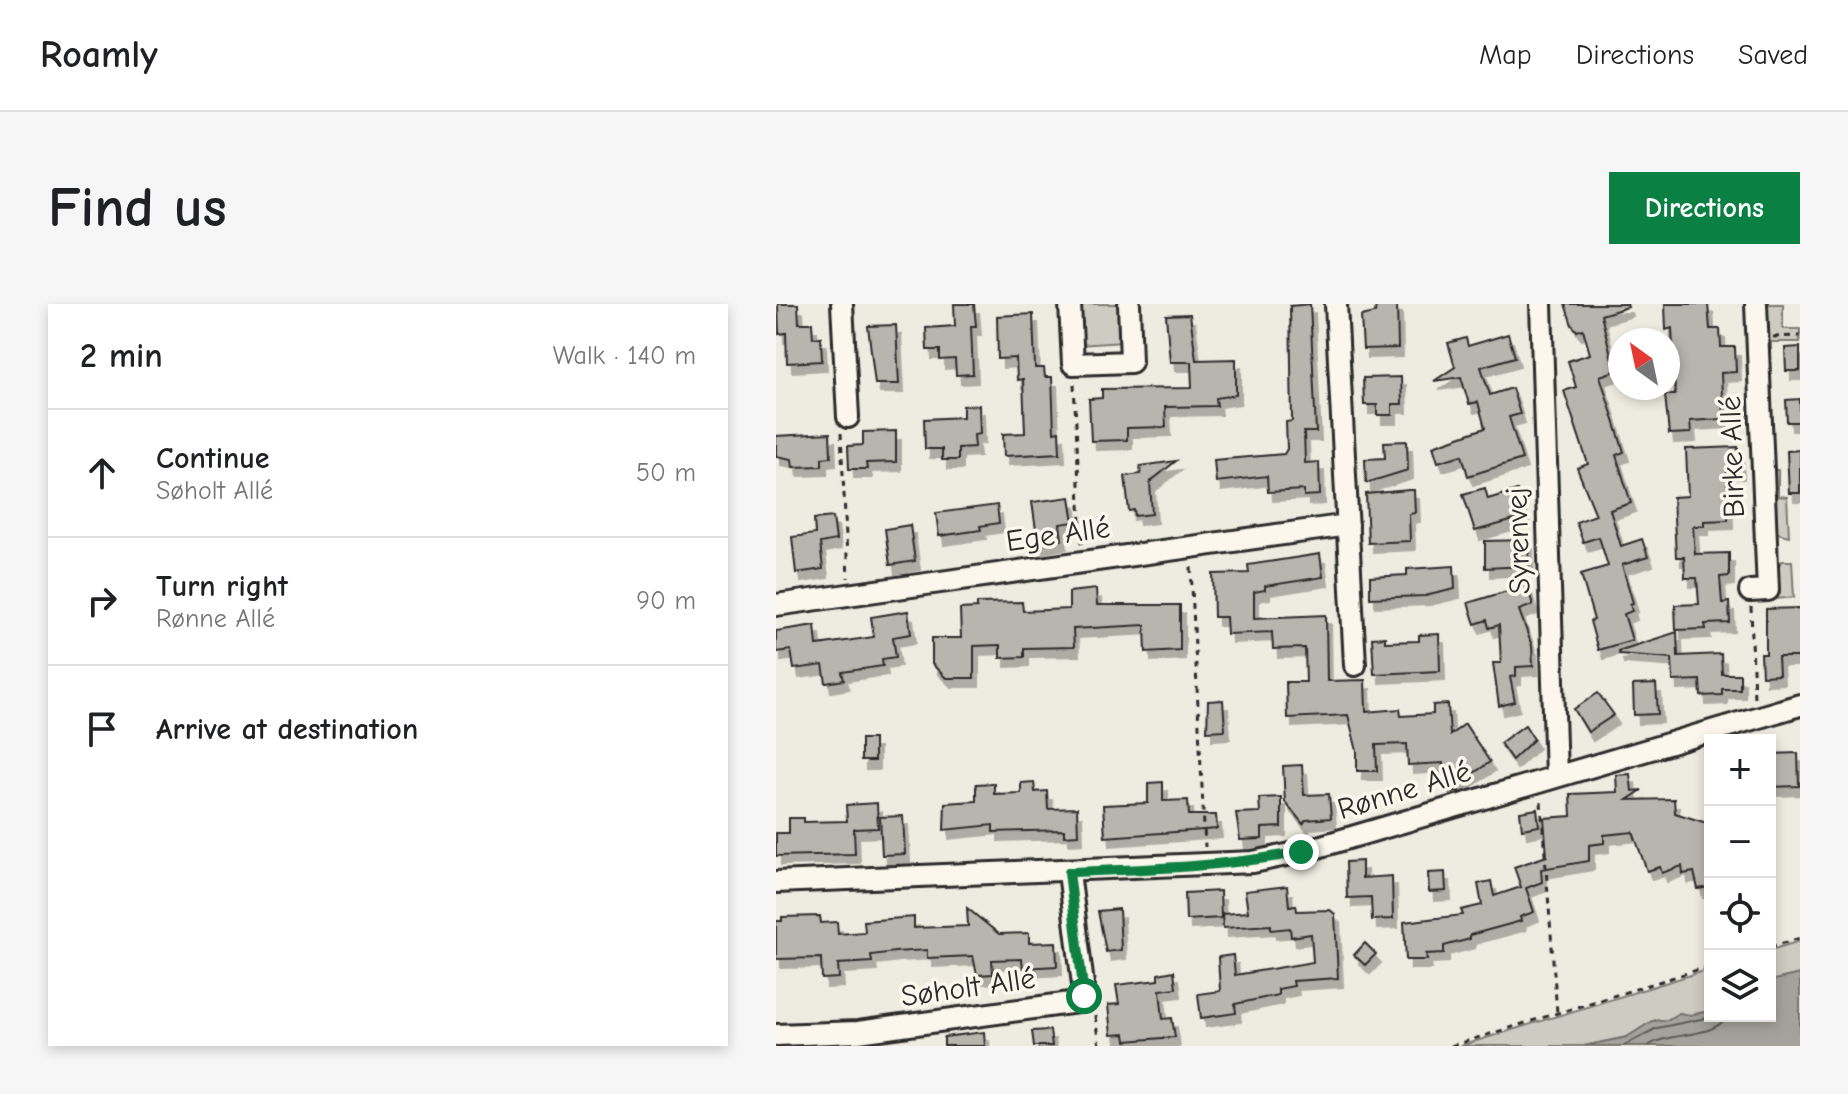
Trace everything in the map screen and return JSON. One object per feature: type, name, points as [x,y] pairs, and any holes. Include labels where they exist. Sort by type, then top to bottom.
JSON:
[{"type":"street","points":[[842,304],[848,417]]},
{"type":"street","points":[[1070,304],[1073,364],[1131,362],[1129,304]]},
{"type":"street","points":[[1336,304],[1355,665]]},
{"type":"street","name":"Syrenvej","points":[[1541,304],[1548,778]]},
{"type":"street","name":"Birke Allé","points":[[1750,591],[1768,590],[1756,304]]},
{"type":"street","name":"Ege Allé","points":[[776,605],[1348,525]]},
{"type":"street","name":"Rønne Allé","points":[[776,882],[1206,867],[1253,862],[1301,852],[1800,705]]},
{"type":"street","points":[[1069,872],[1085,1001]]},
{"type":"street","name":"Søholt Allé","points":[[776,1035],[858,1032],[1085,1001]]},
{"type":"path","points":[[1758,337],[1800,336]]},
{"type":"path","points":[[1073,364],[1083,561]]},
{"type":"path","points":[[848,417],[840,424],[849,594]]},
{"type":"path","points":[[1190,546],[1206,867]]},
{"type":"path","points":[[1750,591],[1754,721]]},
{"type":"path","points":[[1548,778],[1557,1013]]},
{"type":"path","points":[[1776,945],[1800,938]]},
{"type":"path","points":[[1451,1046],[1704,968]]},
{"type":"path","points":[[1085,1001],[1094,1008],[1099,1046]]},
{"type":"shaded area","points":[[1077,304],[1122,304],[1123,342],[1078,345]]},
{"type":"shaded area","points":[[1763,304],[1783,304],[1783,329],[1800,329],[1800,342],[1771,342],[1771,349],[1765,348]]},
{"type":"shaded area","points":[[1770,470],[1778,470],[1778,496],[1787,497],[1789,536],[1773,532]]},
{"type":"shaded area","points":[[1782,561],[1792,561],[1794,597],[1777,599],[1775,571]]},
{"type":"shaded area","points":[[1800,941],[1800,974],[1776,980],[1776,948]]},
{"type":"shaded area","points":[[1704,971],[1704,1012],[1679,1013],[1665,1021],[1657,1019],[1627,1037],[1584,1046],[1460,1046]]},
{"type":"water","points":[[1800,974],[1800,1046],[1584,1046],[1627,1037],[1652,1021],[1667,1020],[1679,1013],[1704,1012],[1704,1022],[1776,1022],[1776,980]]},
{"type":"building","points":[[778,304],[798,304],[799,323],[812,323],[813,338],[821,337],[822,361],[787,363],[786,333],[779,334]]},
{"type":"building","points":[[954,304],[974,304],[976,326],[971,326],[973,374],[956,375],[955,359],[940,360],[940,350],[927,350],[926,328],[955,326]]},
{"type":"building","points":[[1310,304],[1316,432],[1304,432],[1305,463],[1319,462],[1320,495],[1304,496],[1304,490],[1268,492],[1267,476],[1216,482],[1214,460],[1284,454],[1287,449],[1286,422],[1292,421],[1290,306]]},
{"type":"building","points":[[1376,304],[1397,304],[1398,348],[1363,349],[1361,316],[1375,313]]},
{"type":"building","points":[[1565,304],[1627,304],[1628,307],[1601,315],[1608,343],[1608,373],[1600,376],[1624,452],[1616,455],[1631,503],[1610,510],[1621,546],[1642,539],[1648,557],[1622,565],[1633,603],[1630,604],[1632,611],[1624,614],[1632,640],[1598,650],[1590,621],[1594,620],[1581,574],[1608,566],[1599,537],[1583,542],[1576,522],[1596,515],[1577,468],[1588,464],[1564,391],[1576,387],[1568,361],[1590,354],[1583,329],[1577,331]]},
{"type":"building","points":[[1665,304],[1708,304],[1710,329],[1720,329],[1721,347],[1735,347],[1736,372],[1721,373],[1723,419],[1690,421],[1691,433],[1669,434],[1666,400],[1680,400],[1680,328],[1666,328]]},
{"type":"building","points":[[1033,314],[1035,368],[1044,368],[1045,377],[1052,377],[1054,432],[1059,431],[1060,453],[1004,456],[1003,434],[1025,433],[1023,379],[1017,380],[1016,358],[998,359],[997,316]]},
{"type":"building","points":[[1190,314],[1196,360],[1236,359],[1236,395],[1216,398],[1217,406],[1165,407],[1166,427],[1127,428],[1127,440],[1091,441],[1089,399],[1102,398],[1102,389],[1192,388],[1191,362],[1170,362],[1166,315]]},
{"type":"building","points":[[896,325],[899,384],[875,384],[868,326]]},
{"type":"building","points":[[1508,334],[1515,357],[1481,367],[1490,395],[1512,388],[1520,414],[1509,417],[1522,459],[1468,476],[1462,455],[1438,462],[1433,446],[1485,428],[1478,402],[1469,404],[1461,377],[1434,381],[1455,367],[1448,343],[1466,338],[1468,346]]},
{"type":"building","points":[[1800,347],[1800,371],[1786,371],[1785,348]]},
{"type":"building","points":[[1401,377],[1402,404],[1392,404],[1392,415],[1377,415],[1377,405],[1364,405],[1363,378]]},
{"type":"building","points":[[1800,399],[1800,422],[1787,422],[1786,400]]},
{"type":"building","points":[[979,405],[980,434],[974,435],[975,447],[958,448],[958,460],[942,460],[942,449],[925,449],[924,419],[963,417],[963,406]]},
{"type":"building","points":[[896,431],[896,462],[866,463],[867,469],[849,469],[848,446],[863,445],[863,432]]},
{"type":"building","points":[[830,433],[831,457],[822,458],[822,466],[793,467],[792,459],[776,456],[776,436]]},
{"type":"building","points":[[1407,441],[1408,470],[1366,483],[1365,459],[1385,458],[1384,442]]},
{"type":"building","points":[[1738,447],[1739,470],[1727,470],[1728,520],[1704,521],[1704,526],[1693,526],[1695,554],[1729,553],[1729,576],[1720,577],[1722,603],[1729,602],[1730,623],[1705,624],[1706,629],[1676,630],[1675,605],[1699,604],[1697,578],[1685,578],[1684,557],[1676,557],[1673,497],[1688,496],[1686,449]]},
{"type":"building","points":[[1800,450],[1800,493],[1789,493],[1787,451]]},
{"type":"building","points":[[1176,461],[1150,482],[1152,514],[1135,516],[1134,510],[1129,511],[1125,476],[1141,474],[1140,466]]},
{"type":"building","points":[[1485,488],[1488,499],[1517,490],[1525,517],[1475,531],[1463,494]]},
{"type":"building","points":[[1414,490],[1415,513],[1409,514],[1410,541],[1368,543],[1366,494]]},
{"type":"building","points":[[1070,497],[1074,522],[1060,524],[1062,540],[1038,544],[1032,502]]},
{"type":"building","points":[[997,505],[999,523],[980,526],[981,530],[939,536],[936,513]]},
{"type":"building","points":[[833,517],[836,540],[820,543],[823,569],[796,573],[792,537],[815,534],[814,519]]},
{"type":"building","points":[[910,525],[915,561],[890,565],[885,529]]},
{"type":"building","points":[[1528,540],[1529,566],[1485,568],[1485,541]]},
{"type":"building","points":[[1320,554],[1323,577],[1265,586],[1265,590],[1254,592],[1254,618],[1326,615],[1327,681],[1365,680],[1366,712],[1400,709],[1401,716],[1433,714],[1433,705],[1448,704],[1450,735],[1465,724],[1490,762],[1459,783],[1459,791],[1445,792],[1443,763],[1408,765],[1407,744],[1376,745],[1377,771],[1357,771],[1357,751],[1348,715],[1287,718],[1286,682],[1306,682],[1305,648],[1273,649],[1272,632],[1227,634],[1226,617],[1214,617],[1213,574],[1249,573],[1248,565]]},
{"type":"building","points":[[1454,566],[1455,589],[1425,596],[1370,598],[1370,577],[1407,575],[1407,569]]},
{"type":"building","points":[[1527,585],[1533,605],[1519,610],[1532,646],[1533,666],[1516,667],[1516,676],[1510,677],[1515,702],[1499,706],[1493,663],[1501,663],[1499,625],[1489,628],[1487,620],[1475,624],[1468,603]]},
{"type":"building","points":[[1096,589],[1097,605],[1180,605],[1180,650],[1146,652],[1145,625],[1073,629],[1074,647],[1024,648],[1024,657],[1000,658],[1000,645],[974,646],[974,678],[946,678],[932,664],[932,638],[961,638],[960,609],[977,608],[977,603],[1022,602],[1023,611],[1069,609],[1069,592]]},
{"type":"building","points":[[1800,608],[1800,657],[1778,657],[1779,675],[1762,676],[1761,654],[1766,654],[1766,609]]},
{"type":"building","points":[[908,611],[911,634],[893,637],[896,657],[882,659],[883,666],[842,672],[844,680],[826,683],[823,665],[794,669],[791,650],[776,652],[776,631],[815,625],[817,645],[874,637],[871,617]]},
{"type":"building","points":[[1677,632],[1678,656],[1721,654],[1722,674],[1740,674],[1740,689],[1722,689],[1722,695],[1701,696],[1700,680],[1673,681],[1672,658],[1619,654],[1618,651]]},
{"type":"building","points":[[1439,634],[1440,671],[1374,674],[1372,638],[1385,637],[1385,642],[1419,641],[1419,635]]},
{"type":"building","points":[[1656,684],[1658,714],[1634,715],[1633,685]]},
{"type":"building","points":[[1598,693],[1614,715],[1588,732],[1574,709]]},
{"type":"building","points":[[1223,700],[1225,730],[1207,731],[1208,701]]},
{"type":"building","points":[[1525,725],[1534,739],[1512,760],[1500,743]]},
{"type":"building","points":[[861,739],[874,739],[874,761],[861,761]]},
{"type":"building","points":[[1798,753],[1799,786],[1776,787],[1776,754]]},
{"type":"building","points":[[1302,765],[1304,795],[1329,794],[1331,818],[1306,820],[1303,824],[1285,802],[1283,766]]},
{"type":"building","points":[[1630,774],[1632,791],[1642,790],[1627,800],[1674,799],[1675,813],[1704,822],[1704,888],[1698,889],[1694,872],[1683,874],[1682,866],[1662,873],[1660,867],[1647,871],[1633,832],[1604,835],[1604,843],[1589,845],[1589,861],[1541,869],[1542,882],[1526,888],[1534,912],[1520,917],[1521,921],[1470,935],[1470,939],[1444,946],[1444,953],[1426,954],[1427,960],[1406,960],[1404,922],[1463,915],[1461,910],[1482,905],[1478,884],[1491,881],[1494,896],[1521,887],[1514,867],[1547,856],[1544,818],[1571,816],[1570,794],[1617,792],[1616,775]]},
{"type":"building","points":[[1034,782],[1035,792],[1047,791],[1048,809],[1077,808],[1078,835],[1064,836],[1064,830],[993,832],[993,825],[944,830],[945,803],[976,801],[976,784],[994,783],[994,794],[1021,793],[1021,783]]},
{"type":"building","points":[[1163,782],[1163,801],[1188,800],[1189,815],[1216,815],[1217,829],[1105,837],[1103,805],[1148,803],[1148,783]]},
{"type":"building","points":[[1281,797],[1281,827],[1262,828],[1262,839],[1240,840],[1236,813],[1260,812],[1259,798]]},
{"type":"building","points":[[877,803],[878,828],[854,829],[855,854],[776,856],[776,833],[789,833],[789,818],[804,818],[804,822],[847,821],[846,805]]},
{"type":"building","points":[[1537,809],[1539,826],[1522,829],[1520,812]]},
{"type":"building","points":[[903,816],[905,854],[882,855],[880,817]]},
{"type":"building","points":[[1362,861],[1362,878],[1392,876],[1393,919],[1372,920],[1371,897],[1347,898],[1346,862]]},
{"type":"building","points":[[1445,872],[1446,891],[1429,892],[1428,873]]},
{"type":"building","points":[[1287,886],[1289,906],[1296,905],[1297,911],[1330,910],[1335,914],[1338,978],[1293,981],[1294,986],[1278,989],[1278,995],[1235,1004],[1236,1013],[1201,1018],[1198,994],[1220,991],[1218,957],[1233,955],[1235,975],[1313,962],[1311,934],[1291,937],[1290,928],[1271,930],[1271,925],[1223,928],[1222,914],[1248,912],[1245,891]]},
{"type":"building","points":[[1220,891],[1221,918],[1186,920],[1185,893]]},
{"type":"building","points":[[967,908],[999,934],[1029,933],[1029,943],[1056,942],[1057,966],[1023,968],[1022,959],[992,960],[993,974],[977,975],[973,956],[927,958],[927,950],[871,955],[872,962],[838,964],[839,978],[822,979],[821,958],[776,959],[776,921],[782,921],[782,917],[820,916],[821,923],[837,922],[838,934],[865,932],[864,921],[914,917],[914,928],[968,926]]},
{"type":"building","points":[[1119,909],[1121,950],[1106,952],[1098,911]]},
{"type":"building","points":[[1365,943],[1376,954],[1365,965],[1354,955]]},
{"type":"building","points":[[1174,971],[1176,988],[1160,990],[1163,1019],[1172,1018],[1175,1037],[1126,1041],[1125,1034],[1111,1035],[1108,1005],[1119,1004],[1116,985],[1158,980],[1158,974]]},
{"type":"building","points":[[1050,1030],[1052,1046],[1034,1046],[1032,1031]]},
{"type":"building","points":[[984,1032],[985,1046],[944,1046],[944,1037]]},
{"type":"route","points":[[1084,996],[1069,872],[1206,867],[1301,852]]}]
